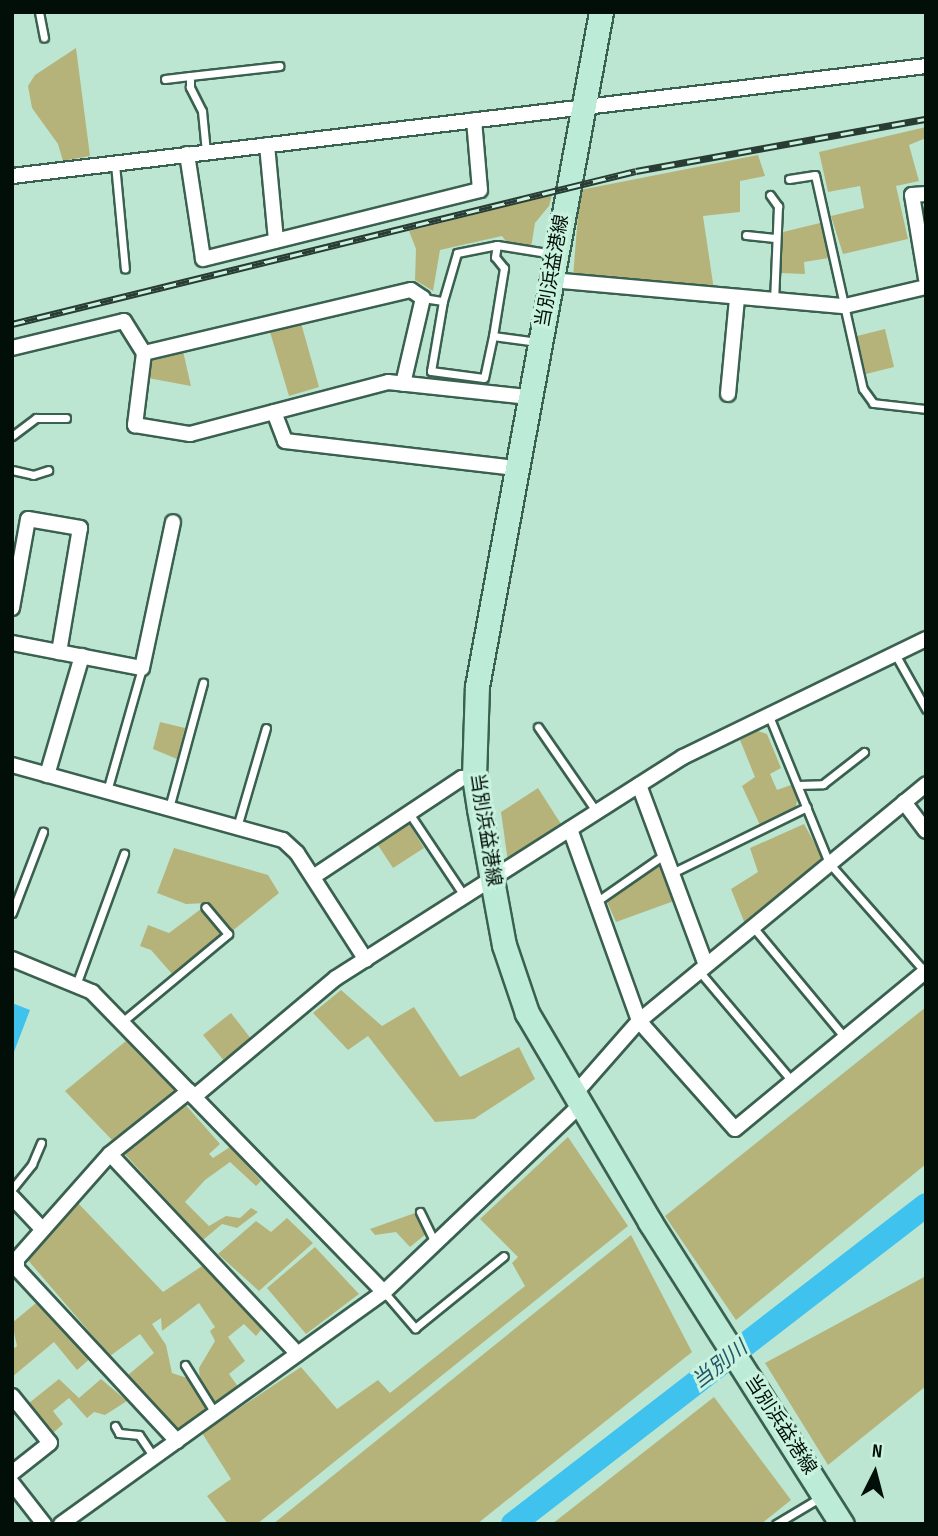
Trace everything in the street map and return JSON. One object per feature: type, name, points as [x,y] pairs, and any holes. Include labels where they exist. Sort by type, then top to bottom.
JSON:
[{"type":"main road","name":"当別浜益港線","points":[[601,12],[477,686],[474,777],[504,945],[527,1013],[576,1101],[842,1524]]},
{"type":"street","points":[[12,176],[926,66]]},
{"type":"street","points":[[187,154],[203,259],[480,190],[474,120]]},
{"type":"street","points":[[267,145],[276,241]]},
{"type":"street","points":[[926,194],[912,195],[926,279]]},
{"type":"street","points":[[551,280],[845,306],[926,287]]},
{"type":"street","points":[[144,353],[400,290],[411,290],[423,298],[403,384]]},
{"type":"street","points":[[728,394],[737,298]]},
{"type":"street","points":[[12,348],[124,321],[144,353],[135,425],[190,434],[387,382],[529,397]]},
{"type":"street","points":[[274,412],[285,441],[516,468]]},
{"type":"street","points":[[12,608],[28,519],[80,528],[58,652]]},
{"type":"street","points":[[12,643],[142,668],[173,522]]},
{"type":"street","points":[[177,1441],[17,1269],[17,1259],[110,1154],[191,1094],[336,978],[683,757],[926,639]]},
{"type":"street","points":[[47,775],[82,656]]},
{"type":"street","points":[[12,765],[282,840],[313,877],[366,960]]},
{"type":"street","points":[[313,877],[462,778],[474,777]]},
{"type":"street","points":[[61,1524],[384,1292],[576,1101],[639,1021],[926,784]]},
{"type":"street","points":[[639,785],[703,968]]},
{"type":"street","points":[[904,802],[926,831]]},
{"type":"street","points":[[570,829],[639,1021],[736,1129],[925,972]]},
{"type":"street","points":[[12,959],[92,992],[384,1292]]},
{"type":"street","points":[[110,1154],[298,1354]]},
{"type":"street","points":[[12,1197],[42,1229]]},
{"type":"street","points":[[12,1396],[50,1443],[12,1473]]},
{"type":"street","points":[[12,1483],[44,1524]]},
{"type":"lane","points":[[39,12],[44,38]]},
{"type":"lane","points":[[165,79],[279,66]]},
{"type":"lane","points":[[190,76],[190,87],[202,111],[206,152]]},
{"type":"lane","points":[[115,163],[125,269]]},
{"type":"lane","points":[[789,179],[815,175],[863,389],[873,403],[926,409]]},
{"type":"lane","points":[[770,195],[778,206],[774,301]]},
{"type":"lane","points":[[746,235],[775,239]]},
{"type":"lane","points":[[497,245],[495,257],[504,268],[484,378],[431,371],[443,301],[457,253],[497,245],[556,254]]},
{"type":"lane","points":[[423,298],[443,301]]},
{"type":"lane","points":[[493,336],[540,343]]},
{"type":"lane","points":[[12,436],[36,418],[66,418]]},
{"type":"lane","points":[[12,470],[33,475],[48,470]]},
{"type":"lane","points":[[895,654],[926,709]]},
{"type":"lane","points":[[107,791],[142,668]]},
{"type":"lane","points":[[169,808],[203,683]]},
{"type":"lane","points":[[769,715],[830,863],[925,972]]},
{"type":"lane","points":[[538,727],[597,812]]},
{"type":"lane","points":[[237,827],[266,728]]},
{"type":"lane","points":[[798,785],[823,784],[864,752]]},
{"type":"lane","points":[[671,873],[807,807]]},
{"type":"lane","points":[[409,813],[466,897]]},
{"type":"lane","points":[[12,913],[43,832]]},
{"type":"lane","points":[[76,985],[124,854]]},
{"type":"lane","points":[[596,902],[665,854]]},
{"type":"lane","points":[[122,1022],[228,934],[205,906]]},
{"type":"lane","points":[[753,926],[845,1038]]},
{"type":"lane","points":[[703,968],[793,1082]]},
{"type":"lane","points":[[12,1189],[32,1164],[41,1143]]},
{"type":"lane","points":[[420,1212],[435,1244]]},
{"type":"lane","points":[[384,1292],[415,1328],[504,1256]]},
{"type":"lane","points":[[185,1365],[215,1413]]},
{"type":"lane","points":[[115,1426],[118,1433],[139,1435],[154,1457]]},
{"type":"lane","points":[[776,1524],[822,1491]]},
{"type":"shaded area","points":[[76,48],[90,156],[63,161],[58,144],[32,108],[28,86],[35,75]]},
{"type":"shaded area","points":[[926,127],[926,138],[909,145],[919,181],[896,186],[908,239],[843,254],[831,216],[864,208],[860,186],[828,192],[819,152]]},
{"type":"shaded area","points":[[758,155],[765,176],[740,181],[740,212],[703,216],[714,290],[573,277],[580,190]]},
{"type":"shaded area","points":[[552,195],[549,206],[535,223],[531,248],[508,244],[502,236],[440,250],[433,291],[415,280],[416,249],[409,231]]},
{"type":"shaded area","points":[[820,223],[829,258],[804,262],[805,274],[780,273],[783,232]]},
{"type":"shaded area","points":[[301,323],[319,387],[289,396],[270,332]]},
{"type":"shaded area","points":[[885,329],[894,367],[866,374],[857,336]]},
{"type":"shaded area","points":[[183,351],[191,386],[148,378],[149,361]]},
{"type":"shaded area","points":[[160,722],[185,728],[177,759],[153,749]]},
{"type":"shaded area","points":[[758,731],[767,734],[781,768],[770,774],[777,790],[791,785],[798,795],[796,807],[760,825],[742,786],[755,777],[740,740]]},
{"type":"shaded area","points":[[538,788],[561,824],[508,862],[501,812]]},
{"type":"shaded area","points":[[408,822],[424,848],[393,868],[376,842]]},
{"type":"shaded area","points":[[804,824],[824,860],[745,924],[731,889],[758,872],[750,848]]},
{"type":"shaded area","points":[[174,848],[268,875],[279,893],[231,932],[208,903],[186,904],[157,893]]},
{"type":"shaded area","points":[[659,861],[674,901],[616,922],[607,902]]},
{"type":"shaded area","points":[[201,909],[220,931],[219,937],[173,975],[151,950],[140,946],[148,925],[169,933]]},
{"type":"shaded area","points":[[341,990],[382,1026],[414,1007],[460,1077],[519,1047],[535,1079],[474,1119],[435,1122],[368,1036],[348,1050],[313,1013]]},
{"type":"shaded area","points":[[926,1007],[926,1164],[736,1320],[665,1216]]},
{"type":"shaded area","points":[[231,1013],[252,1040],[225,1062],[203,1035]]},
{"type":"shaded area","points":[[126,1041],[175,1091],[112,1140],[65,1091]]},
{"type":"shaded area","points":[[184,1103],[220,1144],[209,1154],[213,1158],[230,1147],[261,1181],[256,1186],[230,1162],[205,1180],[185,1202],[209,1226],[226,1216],[240,1218],[251,1208],[258,1212],[237,1228],[222,1224],[203,1240],[122,1151]]},
{"type":"shaded area","points":[[568,1137],[628,1226],[257,1524],[228,1524],[207,1496],[231,1479],[202,1433],[301,1367],[337,1409],[378,1380],[390,1393],[525,1286],[512,1263],[518,1257],[480,1219]]},
{"type":"shaded area","points":[[78,1203],[163,1292],[205,1264],[265,1325],[256,1336],[244,1324],[228,1337],[245,1361],[229,1374],[239,1388],[217,1406],[200,1382],[199,1368],[215,1341],[210,1331],[215,1327],[199,1303],[162,1331],[161,1318],[152,1324],[166,1345],[172,1373],[187,1378],[208,1412],[177,1432],[127,1376],[154,1353],[140,1334],[110,1356],[27,1259]]},
{"type":"shaded area","points":[[415,1213],[426,1234],[410,1247],[396,1232],[375,1235],[370,1229]]},
{"type":"shaded area","points":[[287,1218],[313,1243],[259,1291],[218,1254],[256,1221],[271,1232]]},
{"type":"shaded area","points":[[631,1235],[692,1352],[477,1524],[273,1524]]},
{"type":"shaded area","points":[[315,1247],[359,1294],[306,1334],[267,1288]]},
{"type":"shaded area","points":[[926,1276],[926,1386],[828,1465],[765,1363]]},
{"type":"shaded area","points":[[42,1298],[92,1357],[77,1370],[54,1342],[12,1377],[12,1350],[17,1346],[12,1323]]},
{"type":"shaded area","points":[[59,1379],[79,1398],[101,1379],[127,1401],[105,1415],[94,1412],[87,1418],[69,1398],[53,1411],[63,1424],[52,1434],[29,1403]]},
{"type":"shaded area","points":[[714,1397],[791,1500],[761,1524],[552,1524]]},
{"type":"water","points":[[12,1003],[30,1010],[12,1057]]},
{"type":"waterway","name":"当別川","points":[[513,1524],[926,1205]]},
{"type":"railway","points":[[12,324],[636,171],[926,119]]}]
